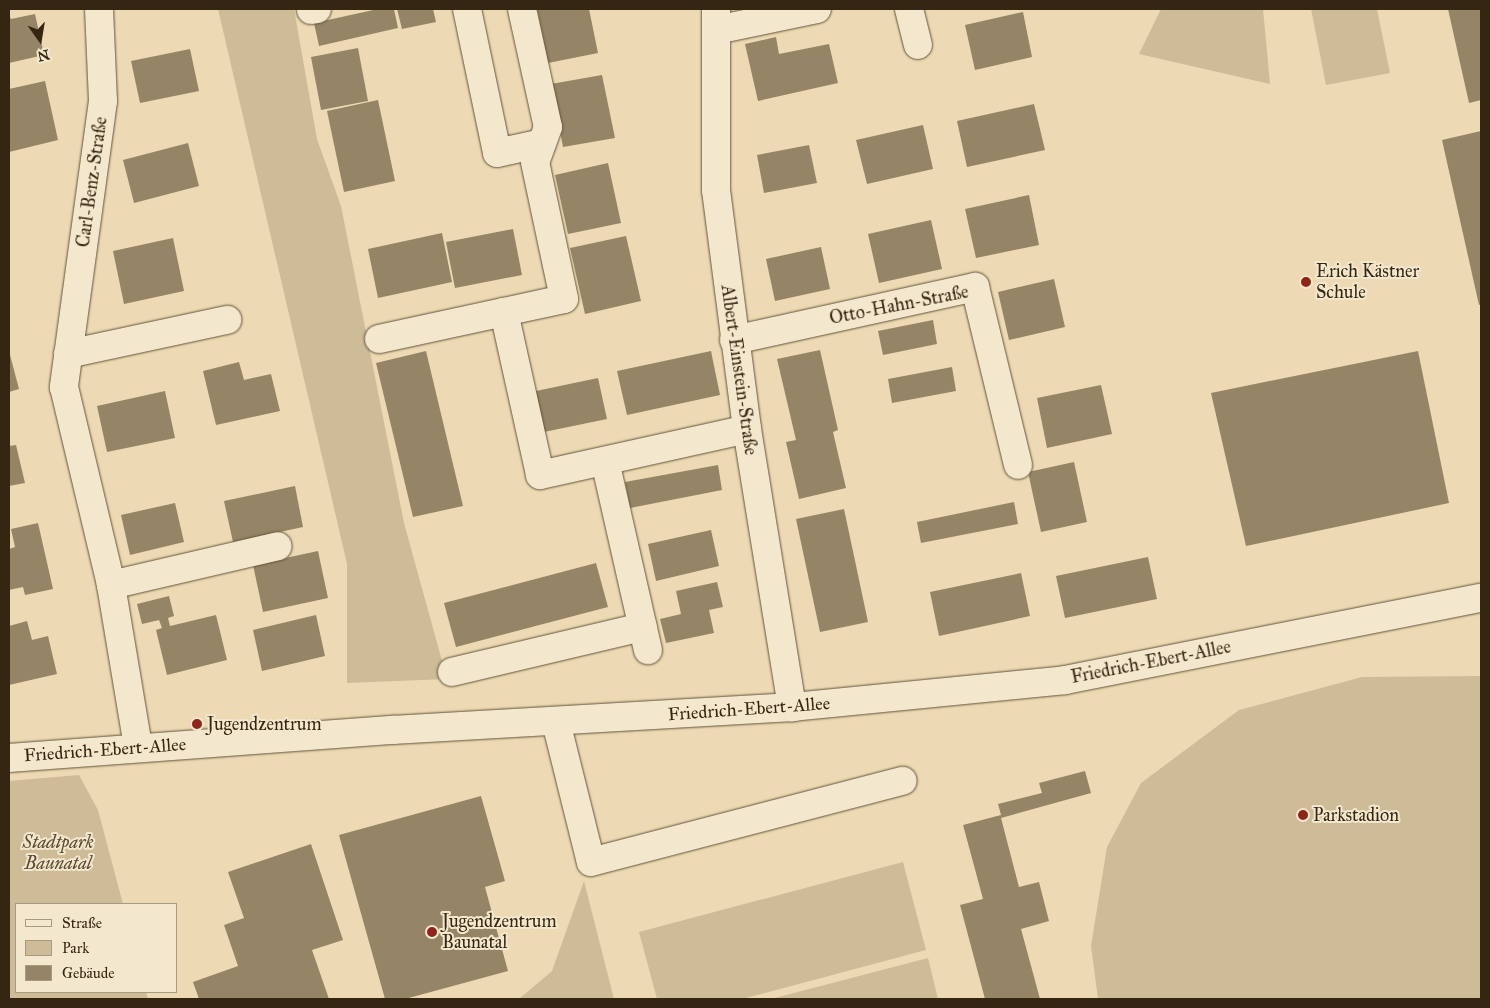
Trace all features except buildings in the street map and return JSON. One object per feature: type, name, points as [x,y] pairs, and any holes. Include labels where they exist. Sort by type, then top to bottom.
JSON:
[{"type":"street","name":"Carl-Benz-Straße","points":[[99,9],[103,101],[64,387],[111,585],[138,747]]},
{"type":"street","points":[[467,9],[498,153],[542,143]]},
{"type":"street","points":[[379,339],[564,300],[535,162],[548,126],[522,9]]},
{"type":"street","name":"Albert-Einstein-Straße","points":[[792,707],[747,429],[716,190],[716,19],[817,9]]},
{"type":"street","points":[[909,9],[918,45]]},
{"type":"street","name":"Otto-Hahn-Straße","points":[[734,340],[975,287],[1018,465]]},
{"type":"street","points":[[504,312],[540,475],[747,429]]},
{"type":"street","points":[[68,354],[227,320]]},
{"type":"street","points":[[452,672],[646,639],[605,461]]},
{"type":"street","points":[[111,585],[278,546]]},
{"type":"street","name":"Friedrich-Ebert-Allee","points":[[9,758],[138,747],[792,707],[1065,680],[1481,598]]},
{"type":"street","points":[[556,722],[591,862],[903,781]]},
{"type":"green space","points":[[218,9],[294,9],[317,139],[341,206],[404,523],[447,679],[347,683],[347,564]]},
{"type":"green space","points":[[1161,9],[1263,9],[1270,84],[1139,54]]},
{"type":"green space","points":[[1311,9],[1377,9],[1390,73],[1326,85]]},
{"type":"green space","name":"Parkstadion","points":[[1481,676],[1481,999],[1098,999],[1091,946],[1107,847],[1141,783],[1239,710],[1362,677]]},
{"type":"green space","name":"Stadtpark Baunatal","points":[[79,775],[98,810],[123,903],[15,903],[15,993],[146,993],[148,999],[9,999],[9,781]]},
{"type":"green space","points":[[903,862],[926,950],[742,999],[657,999],[639,932]]},
{"type":"green space","points":[[584,881],[614,999],[519,999],[552,971]]},
{"type":"green space","points":[[928,958],[938,999],[771,999]]},
{"type":"place","name":"Erich Kästner Schule","points":[[1306,282]]},
{"type":"place","name":"Jugendzentrum","points":[[197,724]]},
{"type":"place","name":"Parkstadion","points":[[1303,815]]},
{"type":"place","name":"Jugendzentrum Baunatal","points":[[432,932]]}]
